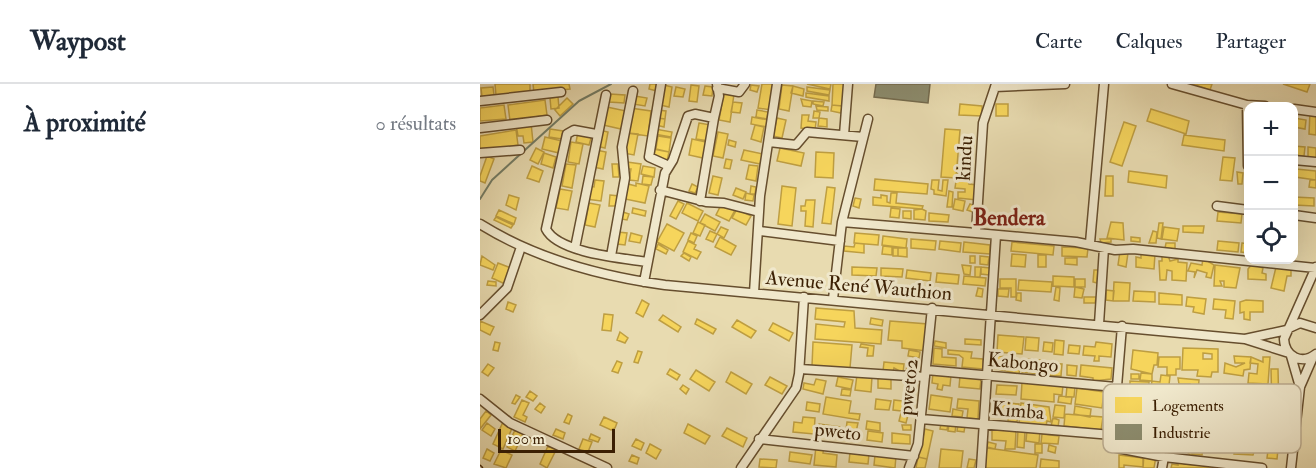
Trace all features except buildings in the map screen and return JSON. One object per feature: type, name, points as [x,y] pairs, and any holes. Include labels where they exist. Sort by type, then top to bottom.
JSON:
[{"type":"street","points":[[661,84],[649,157],[669,166]]},
{"type":"street","points":[[700,201],[717,86],[739,92],[745,84]]},
{"type":"street","points":[[754,292],[760,231],[759,212],[777,84]]},
{"type":"street","points":[[844,135],[848,84]]},
{"type":"street","points":[[995,86],[1065,84]]},
{"type":"street","points":[[1090,243],[1104,84]]},
{"type":"street","points":[[1172,84],[1244,104]]},
{"type":"street","name":"kindu","points":[[976,233],[983,123],[995,86]]},
{"type":"street","points":[[611,256],[625,178],[622,147],[633,91]]},
{"type":"street","points":[[480,101],[561,92]]},
{"type":"street","points":[[575,248],[606,95]]},
{"type":"street","points":[[1298,110],[1316,112]]},
{"type":"street","points":[[644,282],[660,190],[688,116],[695,114],[714,118]]},
{"type":"street","points":[[833,299],[842,222],[868,119]]},
{"type":"street","points":[[480,128],[547,120]]},
{"type":"street","points":[[597,134],[574,130],[567,134],[546,225],[553,239],[575,248],[648,262]]},
{"type":"street","points":[[769,142],[796,145],[807,132],[864,137]]},
{"type":"street","points":[[480,153],[520,150]]},
{"type":"street","points":[[1298,160],[1316,162]]},
{"type":"street","points":[[660,190],[700,201],[724,203],[759,212]]},
{"type":"street","points":[[1217,206],[1244,209]]},
{"type":"street","points":[[1298,216],[1316,218]]},
{"type":"street","points":[[842,222],[1090,243],[1104,248],[1316,268],[1284,339],[1299,384]]},
{"type":"street","name":"Avenue René Wauthion","points":[[480,224],[521,247],[589,271],[644,282],[1245,339]]},
{"type":"street","points":[[760,231],[840,241]]},
{"type":"street","points":[[981,468],[996,235]]},
{"type":"street","points":[[480,315],[507,288],[521,247]]},
{"type":"street","points":[[1099,324],[1104,248]]},
{"type":"street","points":[[741,468],[796,388],[800,369],[804,297]]},
{"type":"street","name":"pweto2","points":[[909,468],[914,456],[921,419],[932,308]]},
{"type":"street","points":[[1245,339],[1288,329],[1300,323],[1316,328]]},
{"type":"street","points":[[1116,384],[1122,326]]},
{"type":"street","points":[[1245,339],[1304,360],[1314,355]]},
{"type":"street","points":[[1301,385],[1314,355]]},
{"type":"street","name":"Kabongo","points":[[800,369],[988,376],[1103,386]]},
{"type":"street","points":[[480,399],[510,423],[607,468]]},
{"type":"street","name":"Kimba","points":[[921,419],[1103,434]]},
{"type":"street","name":"pweto","points":[[759,439],[914,456]]},
{"type":"street","points":[[1141,453],[1262,468]]},
{"type":"street","points":[[1291,468],[1292,453]]},
{"type":"street","points":[[1162,468],[1164,456]]},
{"type":"waterway","points":[[480,199],[492,180],[579,101],[611,84]]},
{"type":"district","name":"Bendera","points":[[1009,217]]}]
